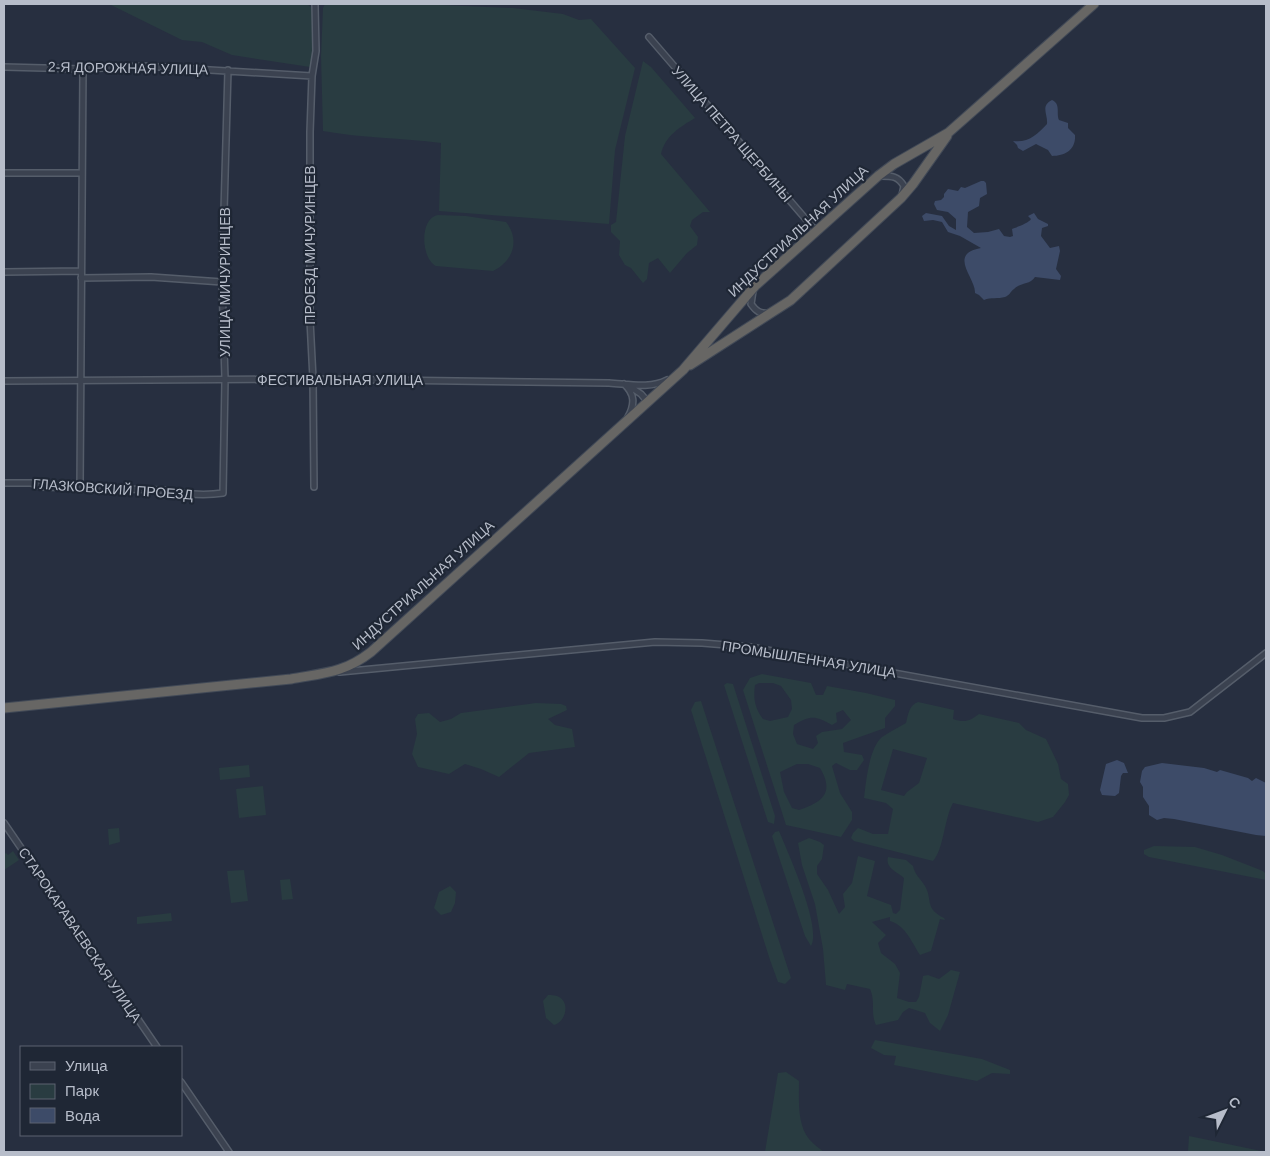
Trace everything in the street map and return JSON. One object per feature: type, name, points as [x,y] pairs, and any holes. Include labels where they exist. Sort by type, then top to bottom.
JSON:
[{"type":"highway","name":"ИНДУСТРИАЛЬНАЯ УЛИЦА","points":[[4,708],[291,679],[328,673],[354,665],[371,652],[679,373],[755,286],[816,231],[894,164],[948,134],[1094,4]]},
{"type":"highway","name":"ИНДУСТРИАЛЬНАЯ УЛИЦА","points":[[679,373],[791,300],[901,198],[948,134]]},
{"type":"street","name":"ПРОЕЗД МИЧУРИНЦЕВ","points":[[314,487],[310,320],[310,132],[312,76],[316,51],[315,4]]},
{"type":"street","name":"УЛИЦА ПЕТРА ЩЕРБИНЫ","points":[[649,37],[816,231]]},
{"type":"street","name":"2-Я ДОРОЖНАЯ УЛИЦА","points":[[4,67],[83,69],[144,66],[312,76]]},
{"type":"street","points":[[80,488],[83,69]]},
{"type":"street","name":"УЛИЦА МИЧУРИНЦЕВ","points":[[223,493],[225,379],[222,282],[228,70]]},
{"type":"street","points":[[4,173],[82,173]]},
{"type":"street","points":[[878,176],[895,176],[900,180],[904,186],[901,198]]},
{"type":"street","points":[[4,272],[81,271]]},
{"type":"street","points":[[81,278],[151,277],[222,282]]},
{"type":"street","points":[[755,286],[751,296],[751,304],[762,314],[774,312]]},
{"type":"street","name":"ФЕСТИВАЛЬНАЯ УЛИЦА","points":[[4,381],[312,379],[651,384],[663,382],[679,373]]},
{"type":"street","points":[[624,384],[641,394],[647,401]]},
{"type":"street","points":[[624,384],[629,389],[634,403],[626,420]]},
{"type":"street","name":"ГЛАЗКОВСКИЙ ПРОЕЗД","points":[[4,483],[31,483],[41,487],[163,490],[180,494],[210,495],[223,493]]},
{"type":"street","name":"ПРОМЫШЛЕННАЯ УЛИЦА","points":[[328,673],[655,642],[702,643],[750,647],[1142,718],[1155,718],[1180,716],[1190,712],[1266,653]]},
{"type":"street","name":"СТАРОКАРАВАЕВСКАЯ УЛИЦА","points":[[4,823],[156,1046]]},
{"type":"street","points":[[182,1083],[229,1152]]},
{"type":"green space","points":[[109,4],[307,4],[312,8],[313,58],[310,67],[232,55],[202,42],[182,40]]},
{"type":"green space","points":[[325,4],[416,4],[513,8],[563,14],[579,20],[591,19],[635,68],[615,150],[609,224],[439,211],[441,143],[323,131],[321,56],[323,8]]},
{"type":"green space","points":[[643,61],[651,67],[695,118],[670,137],[661,154],[710,212],[703,212],[692,220],[690,226],[698,237],[697,245],[687,253],[670,273],[658,258],[649,263],[647,279],[643,283],[631,268],[625,265],[619,255],[620,241],[611,232],[611,225],[616,222],[625,136]]},
{"type":"green space","points":[[438,215],[466,216],[506,222],[513,236],[512,250],[509,257],[500,267],[493,271],[436,266],[427,256],[424,239],[428,223]]},
{"type":"green space","points":[[762,674],[811,683],[816,695],[823,695],[827,686],[895,700],[895,706],[885,718],[885,728],[843,743],[844,752],[862,755],[864,760],[857,770],[850,770],[836,763],[832,766],[840,793],[852,812],[852,820],[841,837],[786,825],[743,690],[750,678]],"holes":[[[759,683],[773,683],[781,686],[791,700],[792,709],[788,717],[770,721],[763,719],[756,707],[754,695],[755,685]],[[843,710],[851,720],[842,729],[822,732],[816,736],[818,743],[813,749],[797,744],[793,734],[794,725],[809,718],[817,718],[832,725],[837,722],[836,713]],[[797,764],[808,764],[820,768],[826,784],[824,795],[820,800],[807,807],[799,810],[792,808],[784,792],[780,772]]]},
{"type":"green space","points":[[727,683],[733,684],[775,816],[774,824],[768,822],[724,685]]},
{"type":"green space","points":[[701,701],[791,978],[785,984],[778,982],[770,960],[691,710],[695,702]]},
{"type":"green space","points":[[918,702],[954,710],[953,719],[961,721],[967,721],[979,714],[1019,723],[1026,730],[1046,739],[1058,764],[1061,779],[1068,784],[1069,795],[1065,802],[1053,817],[1038,822],[953,803],[940,849],[933,861],[854,841],[851,838],[858,828],[873,834],[888,834],[893,809],[886,803],[864,798],[869,766],[878,742],[882,737],[906,723],[909,711]],"holes":[[[893,749],[927,758],[919,783],[904,796],[881,790]]]},
{"type":"green space","points":[[536,703],[566,706],[567,710],[548,719],[555,725],[572,729],[575,747],[529,753],[499,777],[465,764],[449,774],[418,767],[412,754],[417,734],[415,719],[418,714],[429,713],[440,722],[451,719],[461,713]]},
{"type":"green space","points":[[249,765],[250,777],[220,780],[219,768]]},
{"type":"green space","points":[[263,786],[266,815],[239,818],[236,789]]},
{"type":"green space","points":[[119,828],[120,842],[109,845],[108,829]]},
{"type":"green space","points":[[779,831],[808,907],[812,923],[813,937],[811,946],[805,936],[772,836],[775,832]]},
{"type":"green space","points":[[809,838],[824,845],[822,859],[817,866],[817,874],[828,890],[839,914],[845,907],[843,894],[852,883],[858,856],[875,861],[867,896],[891,905],[893,913],[896,914],[900,910],[904,878],[890,867],[887,861],[888,857],[906,860],[913,866],[916,874],[925,886],[931,907],[945,920],[940,919],[931,951],[920,955],[908,935],[900,926],[890,921],[890,917],[872,922],[886,935],[878,943],[881,953],[895,964],[900,973],[897,998],[916,1002],[919,997],[923,976],[928,975],[939,979],[951,970],[960,972],[948,1015],[940,1031],[930,1023],[925,1013],[909,1008],[903,1012],[898,1020],[876,1025],[870,989],[847,984],[845,990],[826,985],[823,949],[815,904],[802,865],[798,843]]},
{"type":"green space","points":[[1154,846],[1195,847],[1222,855],[1263,871],[1266,874],[1266,880],[1149,857],[1144,854],[1144,850]]},
{"type":"green space","points":[[13,851],[19,860],[4,870],[4,854],[8,855]]},
{"type":"green space","points":[[244,870],[248,901],[231,903],[227,871]]},
{"type":"green space","points":[[290,879],[293,899],[282,900],[280,880]]},
{"type":"green space","points":[[450,886],[456,892],[455,903],[451,912],[441,915],[434,908],[439,892]]},
{"type":"green space","points":[[171,913],[172,921],[137,924],[137,917]]},
{"type":"green space","points":[[548,995],[561,999],[565,1007],[562,1020],[554,1025],[546,1018],[543,1001]]},
{"type":"green space","points":[[875,1040],[982,1059],[1010,1070],[1010,1074],[992,1073],[977,1081],[894,1065],[896,1056],[884,1055],[871,1048]]},
{"type":"green space","points":[[786,1072],[799,1081],[800,1112],[805,1133],[824,1152],[765,1152],[778,1073]]},
{"type":"green space","points":[[1189,1136],[1266,1152],[1188,1152]]},
{"type":"water","points":[[1052,100],[1057,106],[1059,120],[1068,123],[1068,128],[1075,135],[1072,148],[1061,155],[1052,156],[1048,150],[1036,144],[1023,151],[1018,148],[1013,141],[1023,141],[1032,137],[1047,124],[1045,108],[1048,102]]},
{"type":"water","points":[[981,181],[986,183],[987,194],[980,198],[979,206],[968,212],[967,227],[974,233],[999,229],[1004,236],[1010,237],[1013,236],[1012,229],[1028,222],[1031,219],[1028,216],[1034,213],[1038,219],[1048,224],[1048,226],[1042,228],[1041,236],[1050,248],[1059,246],[1060,251],[1056,269],[1061,276],[1060,280],[1035,277],[1002,298],[984,300],[975,293],[964,261],[966,255],[971,251],[981,248],[960,236],[948,232],[942,222],[924,221],[922,216],[926,213],[942,216],[949,226],[956,230],[956,219],[948,212],[937,210],[934,204],[935,201],[941,200],[948,189],[958,191],[961,187],[965,188]]},
{"type":"water","points":[[1117,760],[1124,763],[1128,773],[1123,773],[1121,776],[1119,793],[1115,796],[1102,795],[1100,790],[1106,764]]},
{"type":"water","points":[[1162,763],[1204,768],[1217,772],[1220,770],[1248,778],[1252,781],[1256,778],[1266,783],[1266,836],[1174,819],[1164,818],[1157,820],[1149,815],[1149,806],[1143,797],[1143,787],[1140,782],[1142,771],[1145,767]]}]
